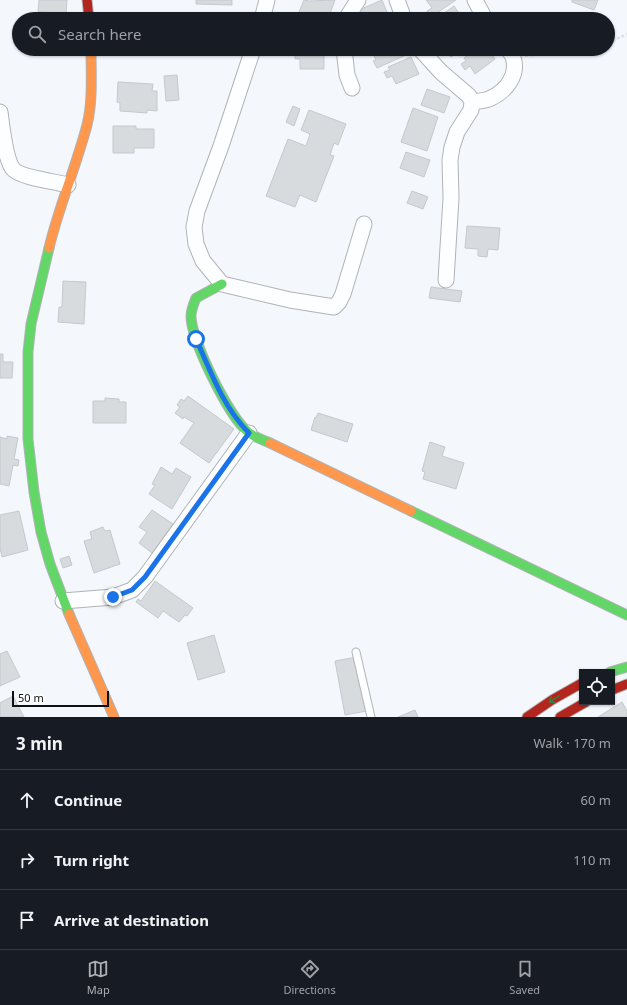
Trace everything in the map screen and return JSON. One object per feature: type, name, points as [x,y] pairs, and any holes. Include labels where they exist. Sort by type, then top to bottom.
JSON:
[{"type":"main road","points":[[87,0],[88,12]]},
{"type":"main road","points":[[91,56],[91,91],[87,124],[55,224],[31,324],[27,377],[28,439],[34,492],[41,532],[63,601],[114,717]]},
{"type":"main road","points":[[222,284],[196,298],[190,315],[196,339],[224,401],[237,421],[249,433],[627,615]]},
{"type":"main road","points":[[615,671],[627,667]]},
{"type":"main road","points":[[615,689],[627,684]]},
{"type":"main road","points":[[527,717],[552,700],[579,685]]},
{"type":"main road","points":[[560,717],[581,705]]},
{"type":"street","points":[[264,12],[268,0]]},
{"type":"street","points":[[350,12],[358,0]]},
{"type":"street","points":[[397,0],[401,12]]},
{"type":"street","points":[[475,0],[481,12]]},
{"type":"street","points":[[251,56],[221,146],[197,211],[194,228],[196,244],[204,261],[222,284],[290,300],[334,307],[339,302],[343,294],[364,224]]},
{"type":"street","points":[[345,56],[347,75],[352,88]]},
{"type":"street","points":[[426,56],[441,72],[469,96],[472,102],[471,110],[457,132],[452,147],[450,160],[451,198],[446,280]]},
{"type":"street","points":[[472,102],[490,99],[506,88],[511,81],[514,70],[511,56]]},
{"type":"street","points":[[0,112],[9,161],[14,170],[23,175],[68,185]]},
{"type":"street","points":[[63,601],[113,597],[132,590],[150,571],[249,433]]},
{"type":"lane","points":[[356,652],[371,717]]},
{"type":"path","points":[[615,40],[627,34]]},
{"type":"building","points":[[39,0],[67,0],[66,12],[38,12]]},
{"type":"building","points":[[196,0],[232,0],[232,5],[196,4]]},
{"type":"building","points":[[304,0],[335,0],[331,12],[299,12]]},
{"type":"building","points":[[382,0],[387,12],[360,12],[359,10]]},
{"type":"building","points":[[426,0],[456,0],[438,12],[428,12],[432,8]]},
{"type":"building","points":[[572,0],[598,0],[594,10],[572,2]]},
{"type":"building","points":[[454,6],[458,12],[446,12]]},
{"type":"building","points":[[295,56],[324,56],[324,69],[300,69],[300,59],[295,59]]},
{"type":"building","points":[[374,56],[404,56],[377,68],[373,61],[376,60]]},
{"type":"building","points":[[467,56],[493,56],[495,59],[475,74],[470,66],[465,70],[461,64],[466,61],[464,58]]},
{"type":"building","points":[[411,57],[419,74],[396,84],[392,76],[387,78],[384,72],[390,70],[388,67]]},
{"type":"building","points":[[177,75],[179,100],[166,101],[164,76]]},
{"type":"building","points":[[118,82],[153,84],[152,91],[157,91],[157,111],[147,110],[147,113],[120,111],[120,103],[117,102]]},
{"type":"building","points":[[427,89],[450,97],[444,113],[421,105]]},
{"type":"building","points":[[293,106],[300,109],[294,126],[286,122]]},
{"type":"building","points":[[413,108],[438,117],[427,151],[401,142]]},
{"type":"building","points":[[309,110],[346,124],[338,145],[334,143],[330,155],[334,156],[316,202],[300,195],[295,207],[266,196],[288,139],[306,146],[310,134],[301,130]]},
{"type":"building","points":[[113,126],[136,126],[136,129],[154,129],[154,148],[134,148],[134,153],[113,153]]},
{"type":"building","points":[[406,152],[430,160],[424,177],[400,168]]},
{"type":"building","points":[[412,191],[428,197],[423,209],[407,203]]},
{"type":"building","points":[[467,226],[500,228],[498,250],[488,249],[487,257],[478,256],[478,249],[465,248]]},
{"type":"building","points":[[63,281],[86,282],[84,324],[58,322],[59,307],[62,307]]},
{"type":"building","points":[[431,287],[462,291],[460,302],[429,298]]},
{"type":"building","points":[[0,354],[3,354],[3,362],[13,362],[12,378],[0,378]]},
{"type":"building","points":[[188,396],[234,429],[209,463],[180,443],[194,423],[184,417],[183,419],[175,413],[180,407],[177,405],[181,399],[184,401]]},
{"type":"building","points":[[105,398],[119,399],[119,402],[126,402],[126,423],[93,423],[93,401],[105,401]]},
{"type":"building","points":[[318,413],[353,424],[347,442],[311,430],[315,417],[316,418]]},
{"type":"building","points":[[7,436],[18,438],[14,459],[19,460],[18,466],[13,465],[9,486],[0,484],[0,437],[7,439]]},
{"type":"building","points":[[430,442],[445,447],[442,456],[464,463],[456,489],[423,479],[425,472],[422,471]]},
{"type":"building","points":[[161,467],[172,474],[176,468],[191,477],[172,509],[149,494],[155,485],[152,484]]},
{"type":"building","points":[[152,510],[173,524],[152,553],[139,543],[147,532],[139,527]]},
{"type":"building","points":[[19,511],[28,550],[2,557],[0,548],[0,515]]},
{"type":"building","points":[[103,527],[105,531],[110,530],[120,564],[94,573],[84,541],[92,539],[90,532]]},
{"type":"building","points":[[69,556],[72,565],[63,568],[60,559]]},
{"type":"building","points":[[155,581],[193,608],[187,616],[185,615],[179,622],[163,611],[158,618],[136,602],[138,599],[141,601]]},
{"type":"building","points":[[214,635],[225,672],[198,680],[187,643]]},
{"type":"building","points":[[7,651],[20,677],[0,686],[0,654]]},
{"type":"building","points":[[357,657],[367,711],[345,715],[335,661]]},
{"type":"building","points":[[13,696],[24,717],[0,717],[0,703]]},
{"type":"building","points":[[622,702],[627,711],[627,717],[598,717]]},
{"type":"building","points":[[415,710],[418,717],[398,717]]},
{"type":"traffic: fast","points":[[49,248],[31,324],[28,352],[28,439],[34,492],[41,532],[50,564],[69,614]]},
{"type":"traffic: fast","points":[[222,284],[196,298],[191,316],[197,342],[212,377],[240,424],[248,432],[270,443]]},
{"type":"traffic: fast","points":[[411,511],[627,615]]},
{"type":"traffic: fast","points":[[615,671],[627,667]]},
{"type":"traffic: slow","points":[[49,248],[89,116],[91,97],[91,56]]},
{"type":"traffic: slow","points":[[270,443],[411,511]]},
{"type":"traffic: slow","points":[[69,614],[114,717]]},
{"type":"traffic: jam","points":[[87,0],[88,12]]},
{"type":"traffic: jam","points":[[615,689],[627,684]]},
{"type":"traffic: jam","points":[[527,717],[552,700],[579,685]]},
{"type":"traffic: jam","points":[[560,717],[581,705]]},
{"type":"route","points":[[113,597],[132,590],[145,577],[249,433],[237,421],[224,401],[196,339]]}]
